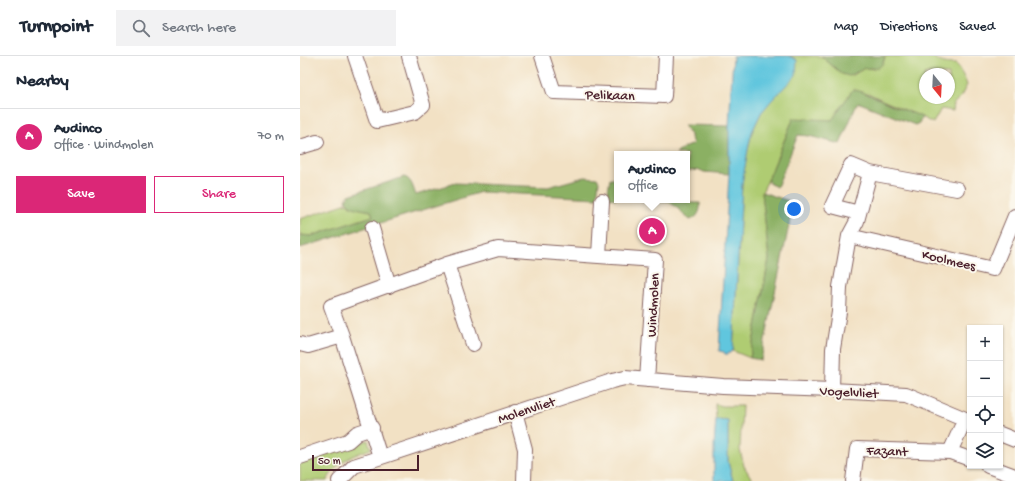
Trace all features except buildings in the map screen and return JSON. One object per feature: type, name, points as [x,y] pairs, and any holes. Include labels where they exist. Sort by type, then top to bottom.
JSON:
[{"type":"street","points":[[355,56],[377,121],[415,112],[424,105],[409,56]]},
{"type":"street","name":"Pelikaan","points":[[542,56],[554,92],[664,96],[666,56]]},
{"type":"street","points":[[300,147],[317,142]]},
{"type":"street","points":[[859,213],[832,206],[851,165],[870,173],[957,189]]},
{"type":"street","points":[[832,390],[833,350],[839,312],[840,287],[849,236],[857,221],[870,173]]},
{"type":"street","points":[[599,256],[602,200]]},
{"type":"street","name":"Koolmees","points":[[849,236],[993,269],[1015,216]]},
{"type":"street","points":[[372,228],[389,286]]},
{"type":"street","name":"Windmolen","points":[[380,457],[372,428],[331,306],[447,264],[498,249],[655,260],[647,380]]},
{"type":"street","points":[[447,264],[473,344]]},
{"type":"street","points":[[300,344],[308,346],[342,336]]},
{"type":"street","name":"Molenvliet","points":[[339,481],[354,466],[612,381],[625,378],[723,386]]},
{"type":"street","name":"Vogelvliet","points":[[723,386],[906,394],[967,420]]},
{"type":"street","points":[[515,412],[525,449],[524,481]]},
{"type":"street","points":[[950,452],[967,420]]},
{"type":"street","points":[[300,457],[348,441],[357,433],[372,428]]},
{"type":"street","points":[[1003,435],[1015,440]]},
{"type":"street","name":"Fazant","points":[[853,481],[857,449],[950,452],[967,458]]},
{"type":"street","points":[[996,469],[1015,476]]},
{"type":"green space","points":[[789,56],[821,56],[842,74],[853,75],[865,68],[874,69],[884,61],[885,56],[933,56],[940,62],[956,64],[967,85],[960,98],[955,102],[955,68],[919,68],[919,104],[954,104],[953,111],[941,109],[933,123],[868,93],[832,120],[791,124],[762,192],[769,259],[750,358],[733,351],[742,184],[752,132],[761,113],[797,60]]},
{"type":"green space","points":[[821,56],[885,56],[882,65],[879,67],[863,69],[849,76],[842,74]]},
{"type":"green space","points":[[853,89],[922,117],[919,123],[915,125],[860,103],[857,104],[840,144],[809,136],[798,135],[777,187],[770,184],[768,180],[794,118],[832,120]]},
{"type":"green space","points":[[684,125],[729,126],[729,174],[704,172],[700,170],[690,171],[690,151],[680,151],[693,144]]},
{"type":"green space","points":[[404,177],[411,182],[416,195],[455,183],[548,187],[584,177],[597,178],[599,181],[597,198],[481,192],[300,248],[300,235],[311,236],[373,216],[371,211],[356,208],[350,205],[346,199],[349,195]]},
{"type":"green space","points":[[610,179],[614,179],[614,199],[607,198]]},
{"type":"green space","points":[[762,192],[792,202],[793,206],[761,360],[750,358],[769,259]]},
{"type":"green space","points":[[347,203],[350,206],[371,211],[373,216],[311,236],[300,235],[300,219]]},
{"type":"green space","points":[[670,203],[700,203],[697,216],[690,220]]},
{"type":"green space","points":[[715,404],[723,406],[742,406],[740,450],[744,466],[753,481],[733,481],[728,462],[728,420],[716,419]]},
{"type":"green space","points":[[368,440],[371,449],[340,464],[327,481],[300,481],[300,462]]},
{"type":"water","points":[[733,56],[789,56],[797,60],[796,75],[761,113],[752,132],[749,144],[742,184],[733,351],[725,354],[724,352],[719,351],[729,174],[729,126]]},
{"type":"water","points":[[716,419],[728,420],[728,462],[733,481],[714,481]]},
{"type":"place","name":"Audinco","points":[[652,231]]}]
